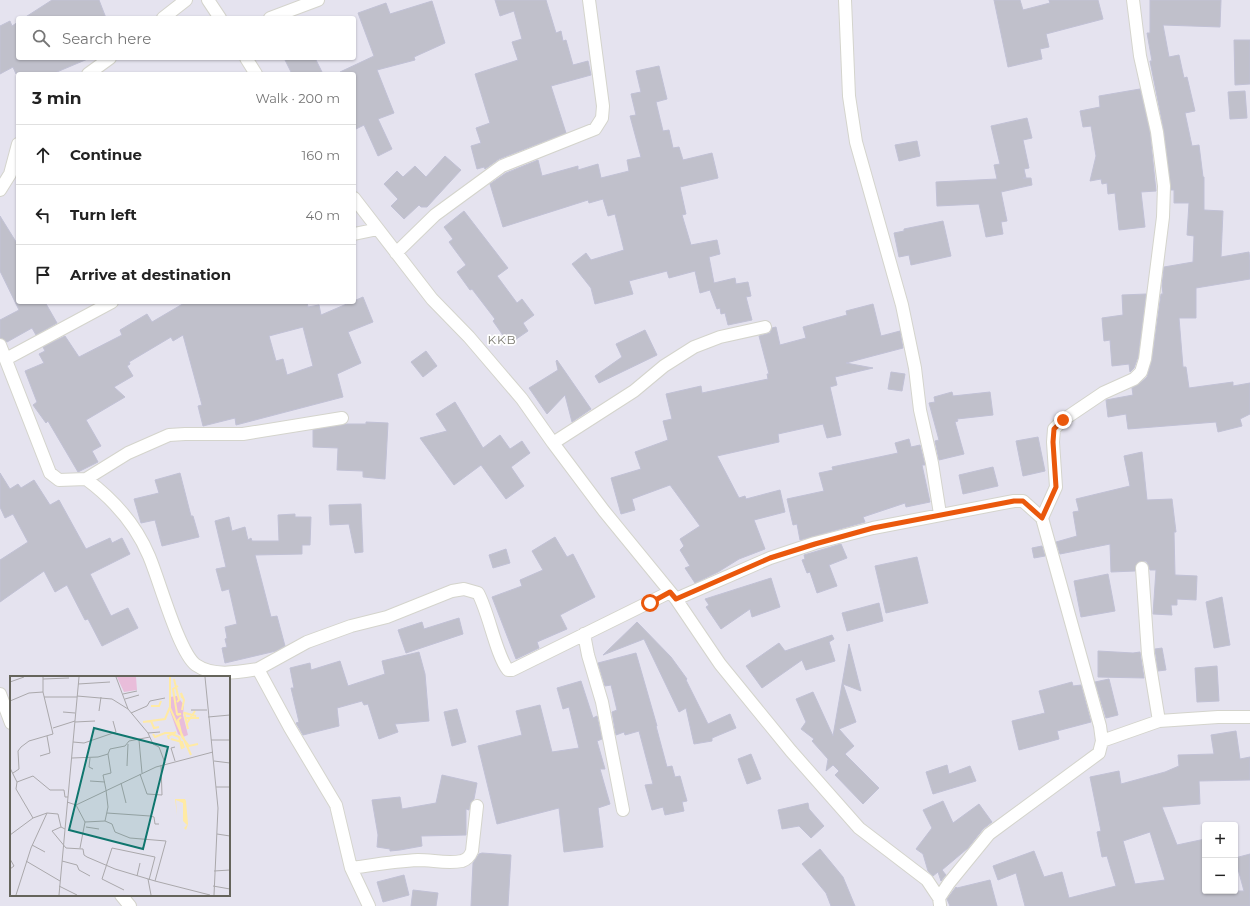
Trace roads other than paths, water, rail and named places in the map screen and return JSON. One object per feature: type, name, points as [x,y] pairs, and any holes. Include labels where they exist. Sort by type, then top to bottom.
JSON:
[{"type":"street","points":[[166,16],[186,0]]},
{"type":"street","points":[[208,0],[219,16]]},
{"type":"street","points":[[275,16],[318,0]]},
{"type":"street","points":[[396,253],[435,215],[502,166],[595,129],[602,118],[603,106],[589,0]]},
{"type":"street","points":[[845,0],[849,96],[856,142],[902,305],[915,368],[920,410],[932,463],[940,514]]},
{"type":"street","points":[[1042,518],[1056,487],[1053,442],[1054,429],[1063,420],[1103,393],[1134,379],[1141,372],[1145,359],[1163,217],[1164,186],[1158,132],[1140,56],[1133,0]]},
{"type":"street","points":[[91,72],[107,60]]},
{"type":"street","points":[[247,60],[255,72]]},
{"type":"street","points":[[0,190],[10,174],[16,152]]},
{"type":"street","points":[[356,201],[432,299],[469,337],[522,399],[604,511],[673,596],[720,664],[859,828],[927,880],[940,902]]},
{"type":"street","points":[[356,234],[378,229]]},
{"type":"street","points":[[6,359],[108,304]]},
{"type":"street","points":[[553,443],[634,390],[664,366],[694,347],[720,337],[765,327]]},
{"type":"street","points":[[0,345],[50,473],[59,480],[86,479],[128,453],[169,435],[243,434],[342,418]]},
{"type":"street","points":[[86,479],[117,505],[130,523],[149,555],[181,642],[195,664],[213,672],[238,672],[258,669],[307,642],[351,626],[387,617],[452,591],[464,590],[478,593],[484,604],[502,660],[508,670],[512,670],[584,634],[673,596],[770,558],[873,528],[940,514],[1014,501],[1023,501],[1042,518],[1071,620],[1102,741],[1099,753],[989,834],[949,883],[940,902]]},
{"type":"street","points":[[1142,568],[1148,654],[1159,721]]},
{"type":"street","points":[[584,634],[588,655],[602,702],[623,810]]},
{"type":"street","points":[[258,669],[290,728],[336,806],[351,868],[369,906]]},
{"type":"street","points":[[0,694],[10,720]]},
{"type":"street","points":[[1102,741],[1159,721],[1218,717],[1250,717]]},
{"type":"street","points":[[351,868],[404,861],[420,860],[449,863],[463,861],[469,857],[472,851],[477,806]]},
{"type":"street","points":[[122,896],[130,906]]},
{"type":"district","name":"KKB","points":[[502,339]]}]
